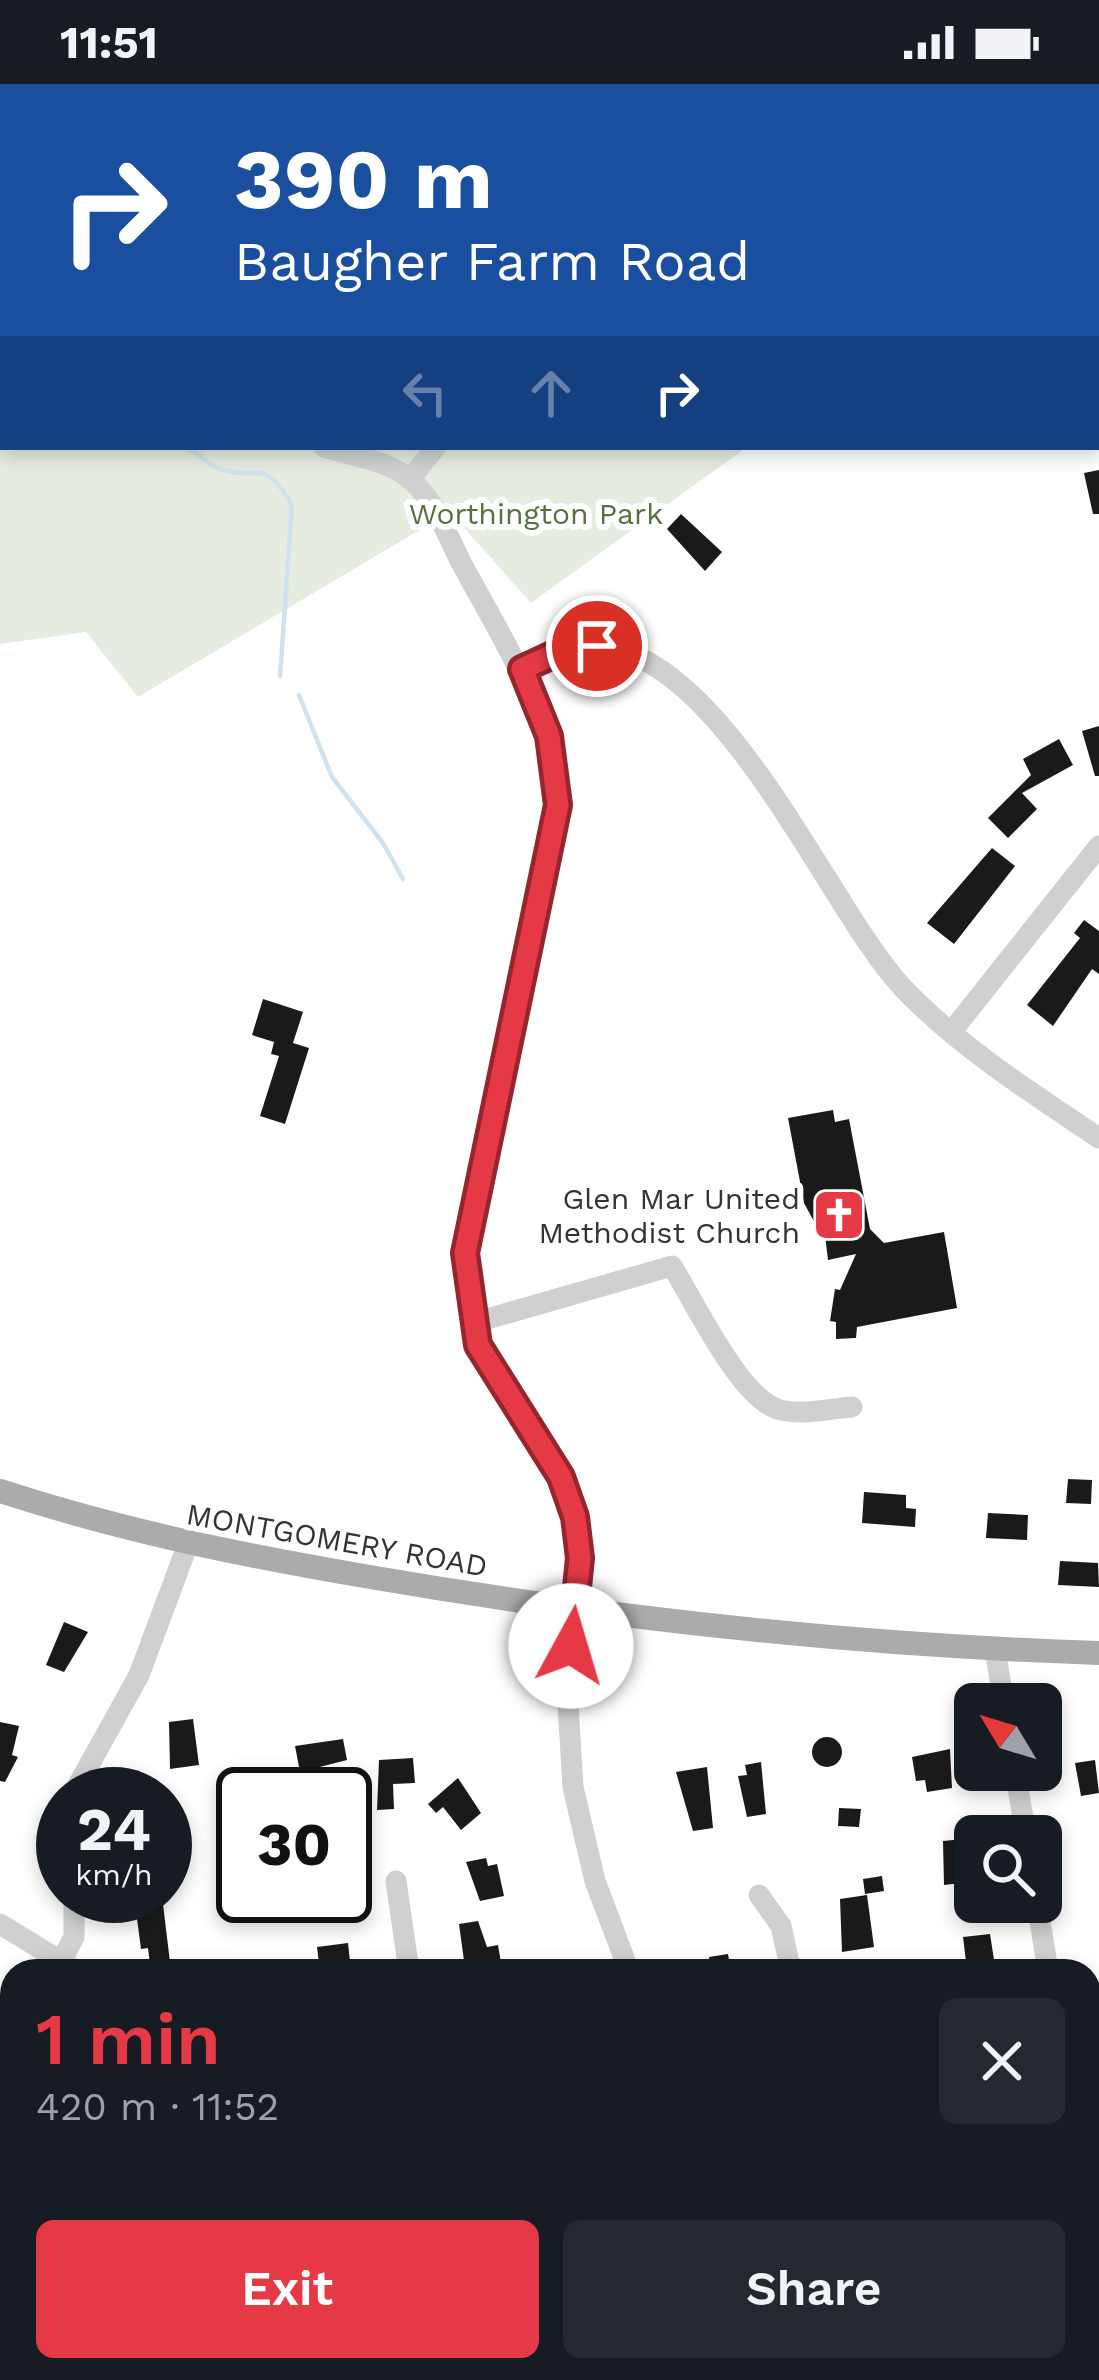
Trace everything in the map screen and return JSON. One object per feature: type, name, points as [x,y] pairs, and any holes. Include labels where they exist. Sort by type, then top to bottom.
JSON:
[{"type":"main road","name":"MONTGOMERY ROAD","points":[[0,1491],[188,1544],[575,1612],[995,1649],[1099,1653]]},
{"type":"street","points":[[334,450],[392,467],[410,479],[434,511],[522,669],[549,736],[558,805],[465,1253],[473,1323],[503,1392],[561,1477],[575,1517],[580,1558],[567,1688],[573,1787],[595,1881],[624,1959]]},
{"type":"street","points":[[410,479],[434,450]]},
{"type":"street","points":[[522,669],[572,646],[597,646],[623,653],[690,696],[770,786],[874,953],[901,986],[952,1031],[1099,1138]]},
{"type":"street","points":[[952,1031],[1099,846]]},
{"type":"street","points":[[473,1323],[671,1266],[742,1378],[764,1404],[792,1412],[852,1407]]},
{"type":"street","points":[[88,1767],[139,1675],[188,1544]]},
{"type":"street","points":[[995,1649],[1001,1683]]},
{"type":"street","points":[[396,1881],[407,1959]]},
{"type":"street","points":[[759,1895],[781,1926],[788,1959]]},
{"type":"street","points":[[67,1959],[74,1923]]},
{"type":"street","points":[[1040,1923],[1046,1959]]},
{"type":"street","points":[[0,1924],[50,1959]]},
{"type":"green space","name":"Worthington Park","points":[[0,450],[743,450],[531,603],[450,512],[138,697],[86,632],[0,644]]},
{"type":"building","points":[[1099,470],[1099,514],[1093,514],[1084,473]]},
{"type":"building","points":[[681,514],[722,552],[705,571],[667,529]]},
{"type":"building","points":[[1099,726],[1099,776],[1095,776],[1082,731]]},
{"type":"building","points":[[1059,739],[1073,765],[1022,793],[1037,809],[1008,838],[988,818],[1031,775],[1023,759]]},
{"type":"building","points":[[992,848],[1015,866],[954,944],[927,923]]},
{"type":"building","points":[[1084,920],[1099,931],[1099,974],[1092,969],[1053,1026],[1027,1005],[1080,938],[1074,933]]},
{"type":"building","points":[[263,999],[303,1012],[293,1043],[309,1048],[285,1124],[260,1116],[279,1056],[271,1054],[274,1042],[252,1035]]},
{"type":"building","name":"Glen Mar United Methodist Church","points":[[833,1110],[835,1122],[849,1119],[870,1229],[884,1243],[944,1232],[957,1308],[857,1327],[856,1338],[836,1339],[836,1322],[830,1321],[835,1289],[840,1290],[856,1254],[828,1260],[824,1226],[817,1227],[804,1203],[788,1118]]},
{"type":"building","points":[[1068,1479],[1092,1480],[1091,1504],[1066,1503]]},
{"type":"building","points":[[864,1492],[906,1495],[906,1508],[916,1509],[915,1527],[862,1523]]},
{"type":"building","points":[[988,1513],[1028,1515],[1027,1540],[986,1538]]},
{"type":"building","points":[[1060,1561],[1098,1563],[1099,1587],[1058,1585]]},
{"type":"building","points":[[64,1622],[88,1632],[64,1672],[46,1665]]},
{"type":"building","points":[[193,1719],[199,1765],[170,1767],[169,1722]]},
{"type":"building","points":[[0,1722],[19,1726],[12,1755],[18,1757],[5,1782],[0,1781]]},
{"type":"building","points":[[827,1737],[838,1741],[842,1752],[838,1763],[827,1767],[816,1763],[812,1752],[816,1741]]},
{"type":"building","points":[[343,1739],[347,1760],[299,1767],[295,1746]]},
{"type":"building","points":[[950,1749],[952,1788],[927,1792],[925,1780],[916,1781],[912,1757]]},
{"type":"building","points":[[413,1758],[415,1783],[393,1784],[394,1809],[377,1810],[379,1760]]},
{"type":"building","points":[[1095,1760],[1099,1793],[1081,1796],[1075,1763]]},
{"type":"building","points":[[761,1762],[766,1814],[747,1817],[738,1776],[747,1775],[745,1765]]},
{"type":"building","points":[[707,1767],[713,1828],[693,1831],[676,1772]]},
{"type":"building","points":[[458,1778],[481,1813],[461,1830],[443,1807],[436,1813],[428,1804]]},
{"type":"building","points":[[839,1808],[861,1809],[859,1827],[838,1826]]},
{"type":"building","points":[[954,1840],[954,1884],[944,1885],[943,1841]]},
{"type":"building","points":[[486,1858],[488,1866],[497,1864],[504,1896],[480,1901],[466,1862]]},
{"type":"building","points":[[882,1876],[884,1891],[865,1894],[863,1879]]},
{"type":"building","points":[[867,1895],[874,1947],[842,1952],[840,1899]]},
{"type":"building","points":[[478,1921],[487,1947],[498,1945],[500,1959],[464,1959],[459,1924]]},
{"type":"building","points":[[138,1923],[165,1923],[170,1959],[149,1959],[148,1948],[141,1949]]},
{"type":"building","points":[[990,1934],[994,1959],[966,1959],[963,1937]]},
{"type":"building","points":[[348,1943],[350,1959],[318,1959],[317,1947]]},
{"type":"waterway","points":[[191,450],[220,469],[267,475],[292,506],[280,676]]},
{"type":"waterway","points":[[299,695],[332,777],[383,843],[403,879]]},
{"type":"place","name":"Glen Mar United Methodist Church","points":[[839,1215]]},
{"type":"route","points":[[571,1646],[580,1558],[575,1517],[561,1477],[503,1392],[478,1345],[465,1253],[558,805],[549,736],[522,669],[572,646],[597,646]]}]
